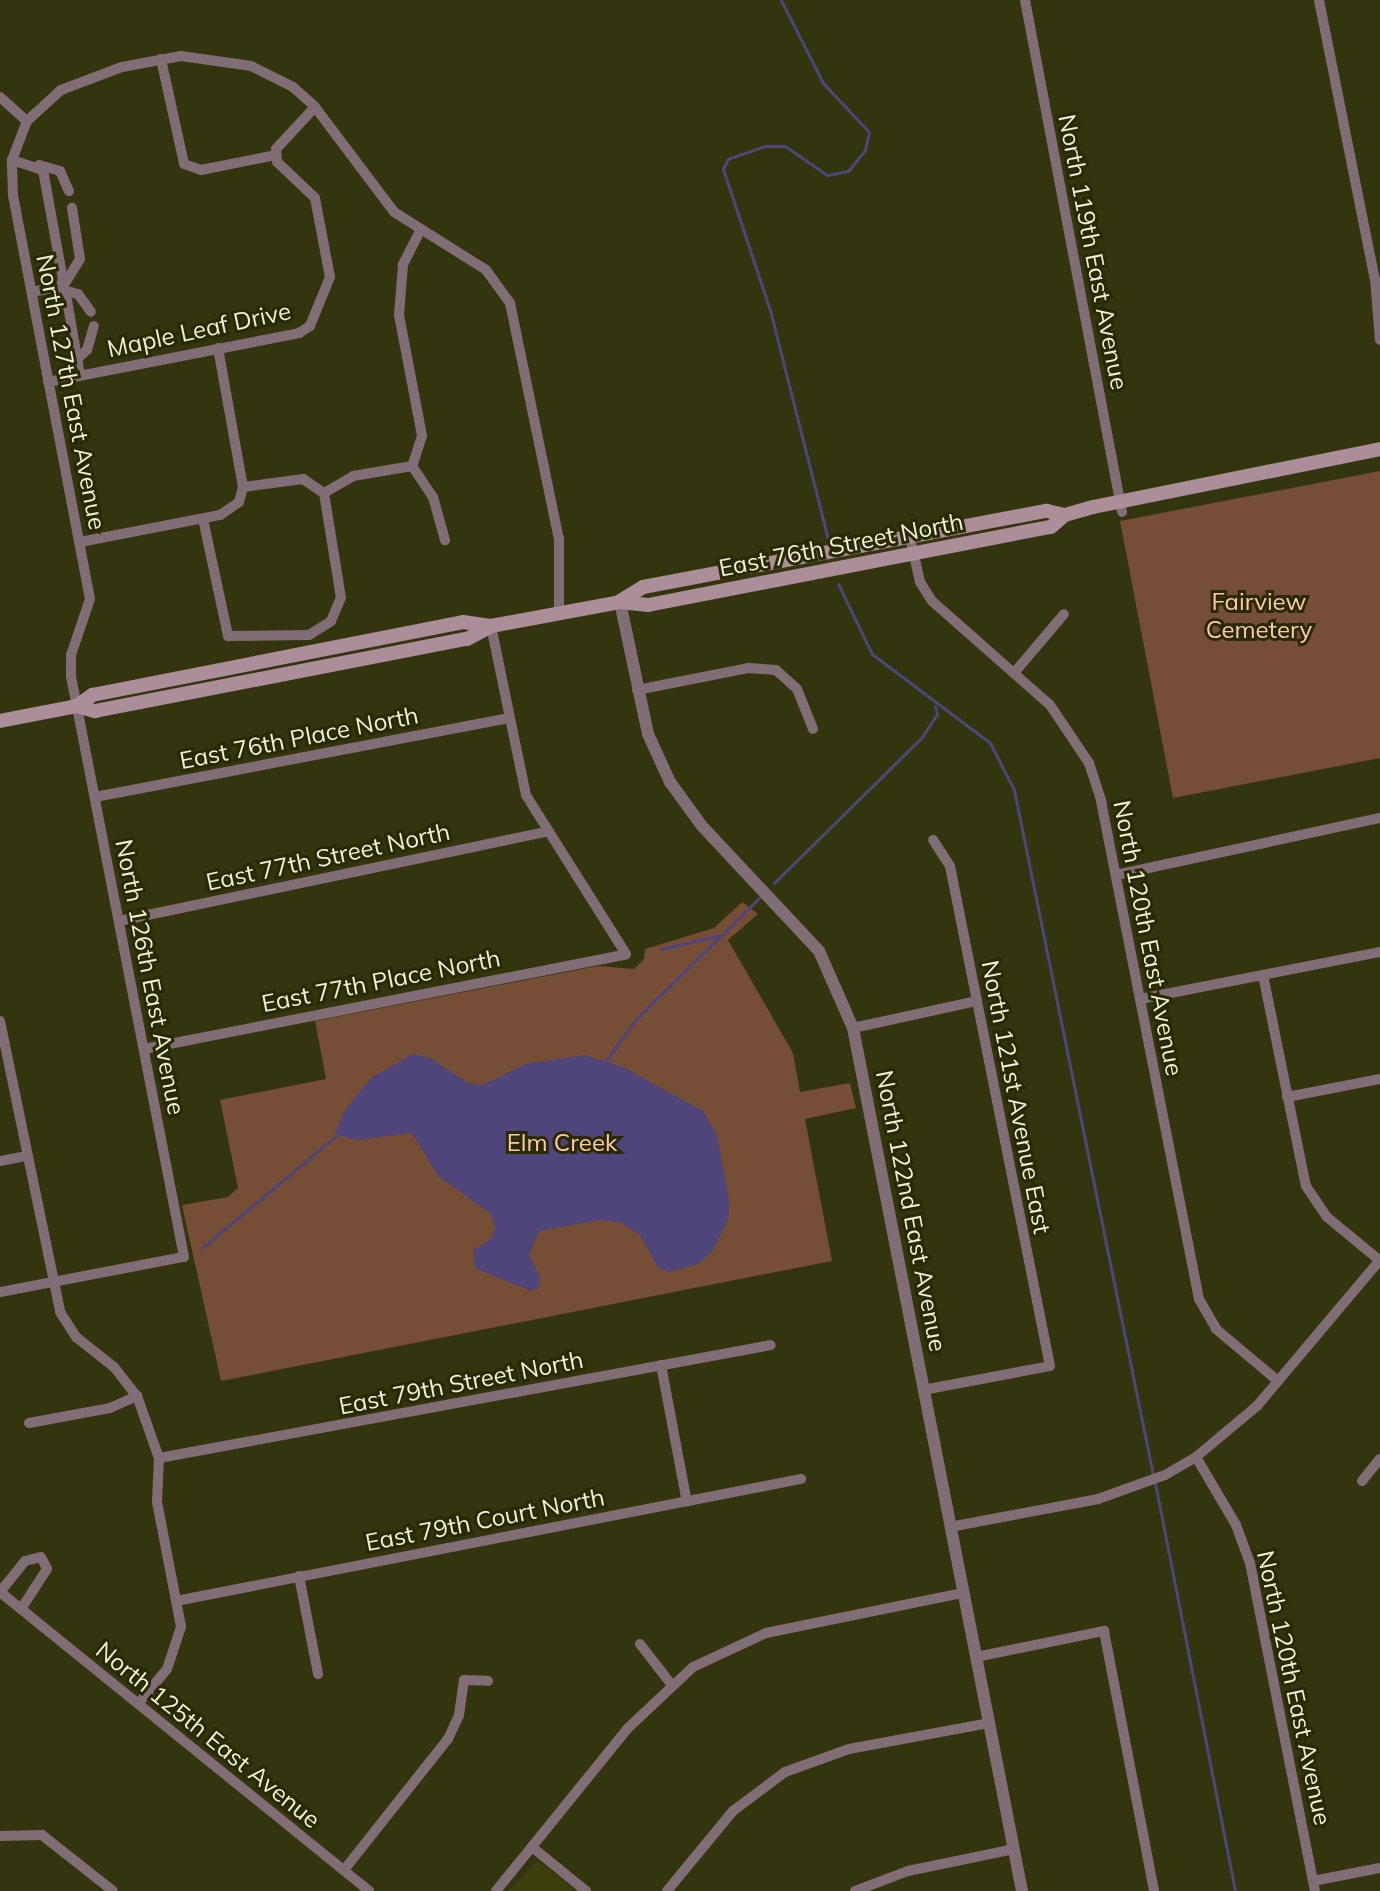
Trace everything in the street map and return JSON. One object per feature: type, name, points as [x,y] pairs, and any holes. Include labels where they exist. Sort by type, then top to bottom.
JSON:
[{"type":"main road","name":"East 76th Street North","points":[[620,602],[643,587],[1047,511],[1065,515],[1121,506],[1380,449]]},
{"type":"main road","name":"East 76th Street North","points":[[0,721],[77,706],[95,694],[463,622],[491,626],[620,602],[648,605],[913,554],[1051,527],[1065,515]]},
{"type":"street","name":"North 119th East Avenue","points":[[1025,0],[1121,506]]},
{"type":"street","points":[[1319,0],[1375,279],[1380,340]]},
{"type":"street","points":[[0,97],[27,121],[61,90],[161,59],[206,56],[251,66],[293,87],[315,107],[379,197],[420,231],[486,270],[515,315],[559,539],[559,613]]},
{"type":"street","points":[[161,59],[184,164],[201,170],[276,155],[276,149],[315,107]]},
{"type":"street","name":"North 127th East Avenue","points":[[27,121],[12,160],[13,195],[90,599],[70,665],[77,706]]},
{"type":"street","name":"Maple Leaf Drive","points":[[48,382],[304,331],[326,291],[330,277],[315,198],[277,162],[276,155]]},
{"type":"street","points":[[12,160],[60,171],[69,191]]},
{"type":"street","points":[[39,165],[63,280],[60,289]]},
{"type":"street","points":[[60,289],[80,259],[72,208]]},
{"type":"street","points":[[412,466],[422,436],[399,288],[420,231]]},
{"type":"street","points":[[60,289],[66,294],[80,375]]},
{"type":"street","points":[[32,292],[60,289],[78,294],[91,312]]},
{"type":"street","points":[[77,359],[91,342],[94,326]]},
{"type":"street","points":[[80,542],[203,519],[229,511],[239,502],[243,487],[218,348]]},
{"type":"street","points":[[324,493],[353,476],[412,466]]},
{"type":"street","points":[[412,466],[433,497],[445,540]]},
{"type":"street","points":[[203,519],[228,636],[309,635],[324,629],[337,612],[341,584],[324,493],[303,479],[243,487]]},
{"type":"street","name":"North 120th East Avenue","points":[[910,537],[913,554],[932,601],[1059,716],[1089,763],[1116,875],[1199,1299],[1216,1329],[1278,1381]]},
{"type":"street","name":"North 122nd East Avenue","points":[[620,602],[637,690],[656,755],[677,793],[807,934],[834,976],[853,1028],[1022,1891]]},
{"type":"street","points":[[1014,673],[1064,614]]},
{"type":"street","points":[[491,626],[526,795],[546,832]]},
{"type":"street","points":[[637,690],[748,668],[776,670],[797,689],[813,729]]},
{"type":"street","name":"North 126th East Avenue","points":[[51,1282],[184,1257],[77,706]]},
{"type":"street","name":"East 76th Place North","points":[[95,797],[510,718]]},
{"type":"street","points":[[1116,875],[1380,818]]},
{"type":"street","name":"East 77th Street North","points":[[119,921],[546,832]]},
{"type":"street","name":"East 77th Place North","points":[[144,1049],[626,954],[546,832]]},
{"type":"street","name":"North 121st Avenue East","points":[[923,1390],[1050,1366],[950,866],[933,840]]},
{"type":"street","points":[[1140,999],[1380,952]]},
{"type":"street","points":[[950,1527],[1098,1499],[1165,1475],[1196,1457],[1236,1427],[1380,1260],[1312,1198],[1300,1170],[1263,975]]},
{"type":"street","points":[[853,1028],[977,1001]]},
{"type":"street","points":[[0,1021],[51,1282],[69,1327],[114,1367],[137,1396],[159,1458],[157,1502],[181,1627],[176,1653],[138,1704]]},
{"type":"street","points":[[1287,1097],[1380,1079]]},
{"type":"street","points":[[0,1161],[26,1156]]},
{"type":"street","points":[[0,1292],[51,1282]]},
{"type":"street","name":"East 79th Street North","points":[[159,1458],[771,1345]]},
{"type":"street","points":[[661,1365],[687,1502]]},
{"type":"street","points":[[29,1423],[110,1408],[137,1396]]},
{"type":"street","name":"North 120th East Avenue","points":[[1196,1457],[1236,1525],[1250,1563],[1314,1886]]},
{"type":"street","points":[[1362,1481],[1380,1459]]},
{"type":"street","name":"East 79th Court North","points":[[176,1601],[801,1479]]},
{"type":"street","name":"North 125th East Avenue","points":[[21,1609],[47,1569],[41,1557],[25,1561],[0,1592],[369,1891]]},
{"type":"street","points":[[299,1576],[318,1674]]},
{"type":"street","points":[[496,1891],[627,1729],[671,1684],[717,1653],[766,1633],[963,1593]]},
{"type":"street","points":[[976,1657],[1104,1631],[1154,1891]]},
{"type":"street","points":[[640,1644],[671,1684]]},
{"type":"street","points":[[344,1870],[448,1739],[459,1715],[464,1680],[488,1681]]},
{"type":"street","points":[[667,1891],[733,1811],[785,1772],[849,1749],[989,1723]]},
{"type":"street","points":[[0,1836],[42,1835],[113,1891]]},
{"type":"street","points":[[532,1847],[586,1891]]},
{"type":"street","points":[[855,1891],[908,1871],[1014,1849]]},
{"type":"street","points":[[1314,1886],[1380,1868]]},
{"type":"shaded area","points":[[413,1054],[430,1058],[468,1083],[483,1085],[526,1064],[584,1055],[623,1067],[703,1111],[717,1136],[729,1200],[728,1219],[713,1251],[698,1264],[669,1272],[659,1269],[640,1235],[620,1222],[599,1220],[539,1231],[529,1255],[540,1277],[539,1288],[531,1291],[475,1268],[473,1250],[491,1239],[495,1228],[491,1214],[438,1176],[412,1133],[356,1140],[335,1134],[344,1112],[371,1078]]},
{"type":"shaded area","points":[[536,1862],[544,1865],[576,1891],[508,1891]]},
{"type":"green space","name":"Fairview Cemetery","points":[[1380,471],[1380,758],[1173,798],[1120,521]]},
{"type":"green space","name":"Elm Creek","points":[[742,902],[758,914],[728,940],[793,1053],[800,1092],[850,1083],[856,1108],[805,1119],[832,1261],[221,1381],[182,1205],[228,1197],[238,1188],[220,1100],[326,1079],[315,1021],[598,966],[634,969],[644,959],[645,949],[714,928]]},
{"type":"waterway","points":[[781,0],[823,83],[869,132],[865,150],[848,171],[827,175],[785,146],[765,146],[728,159],[723,169],[770,310],[828,539]]},
{"type":"waterway","points":[[838,584],[872,654],[990,743],[1014,790],[1153,1475]]},
{"type":"waterway","points":[[774,883],[922,737],[937,714],[935,706]]},
{"type":"waterway","points":[[605,1062],[637,1018],[759,898]]},
{"type":"waterway","points":[[661,949],[720,935]]},
{"type":"waterway","points":[[202,1248],[337,1135]]},
{"type":"waterway","points":[[1155,1483],[1235,1891]]}]
